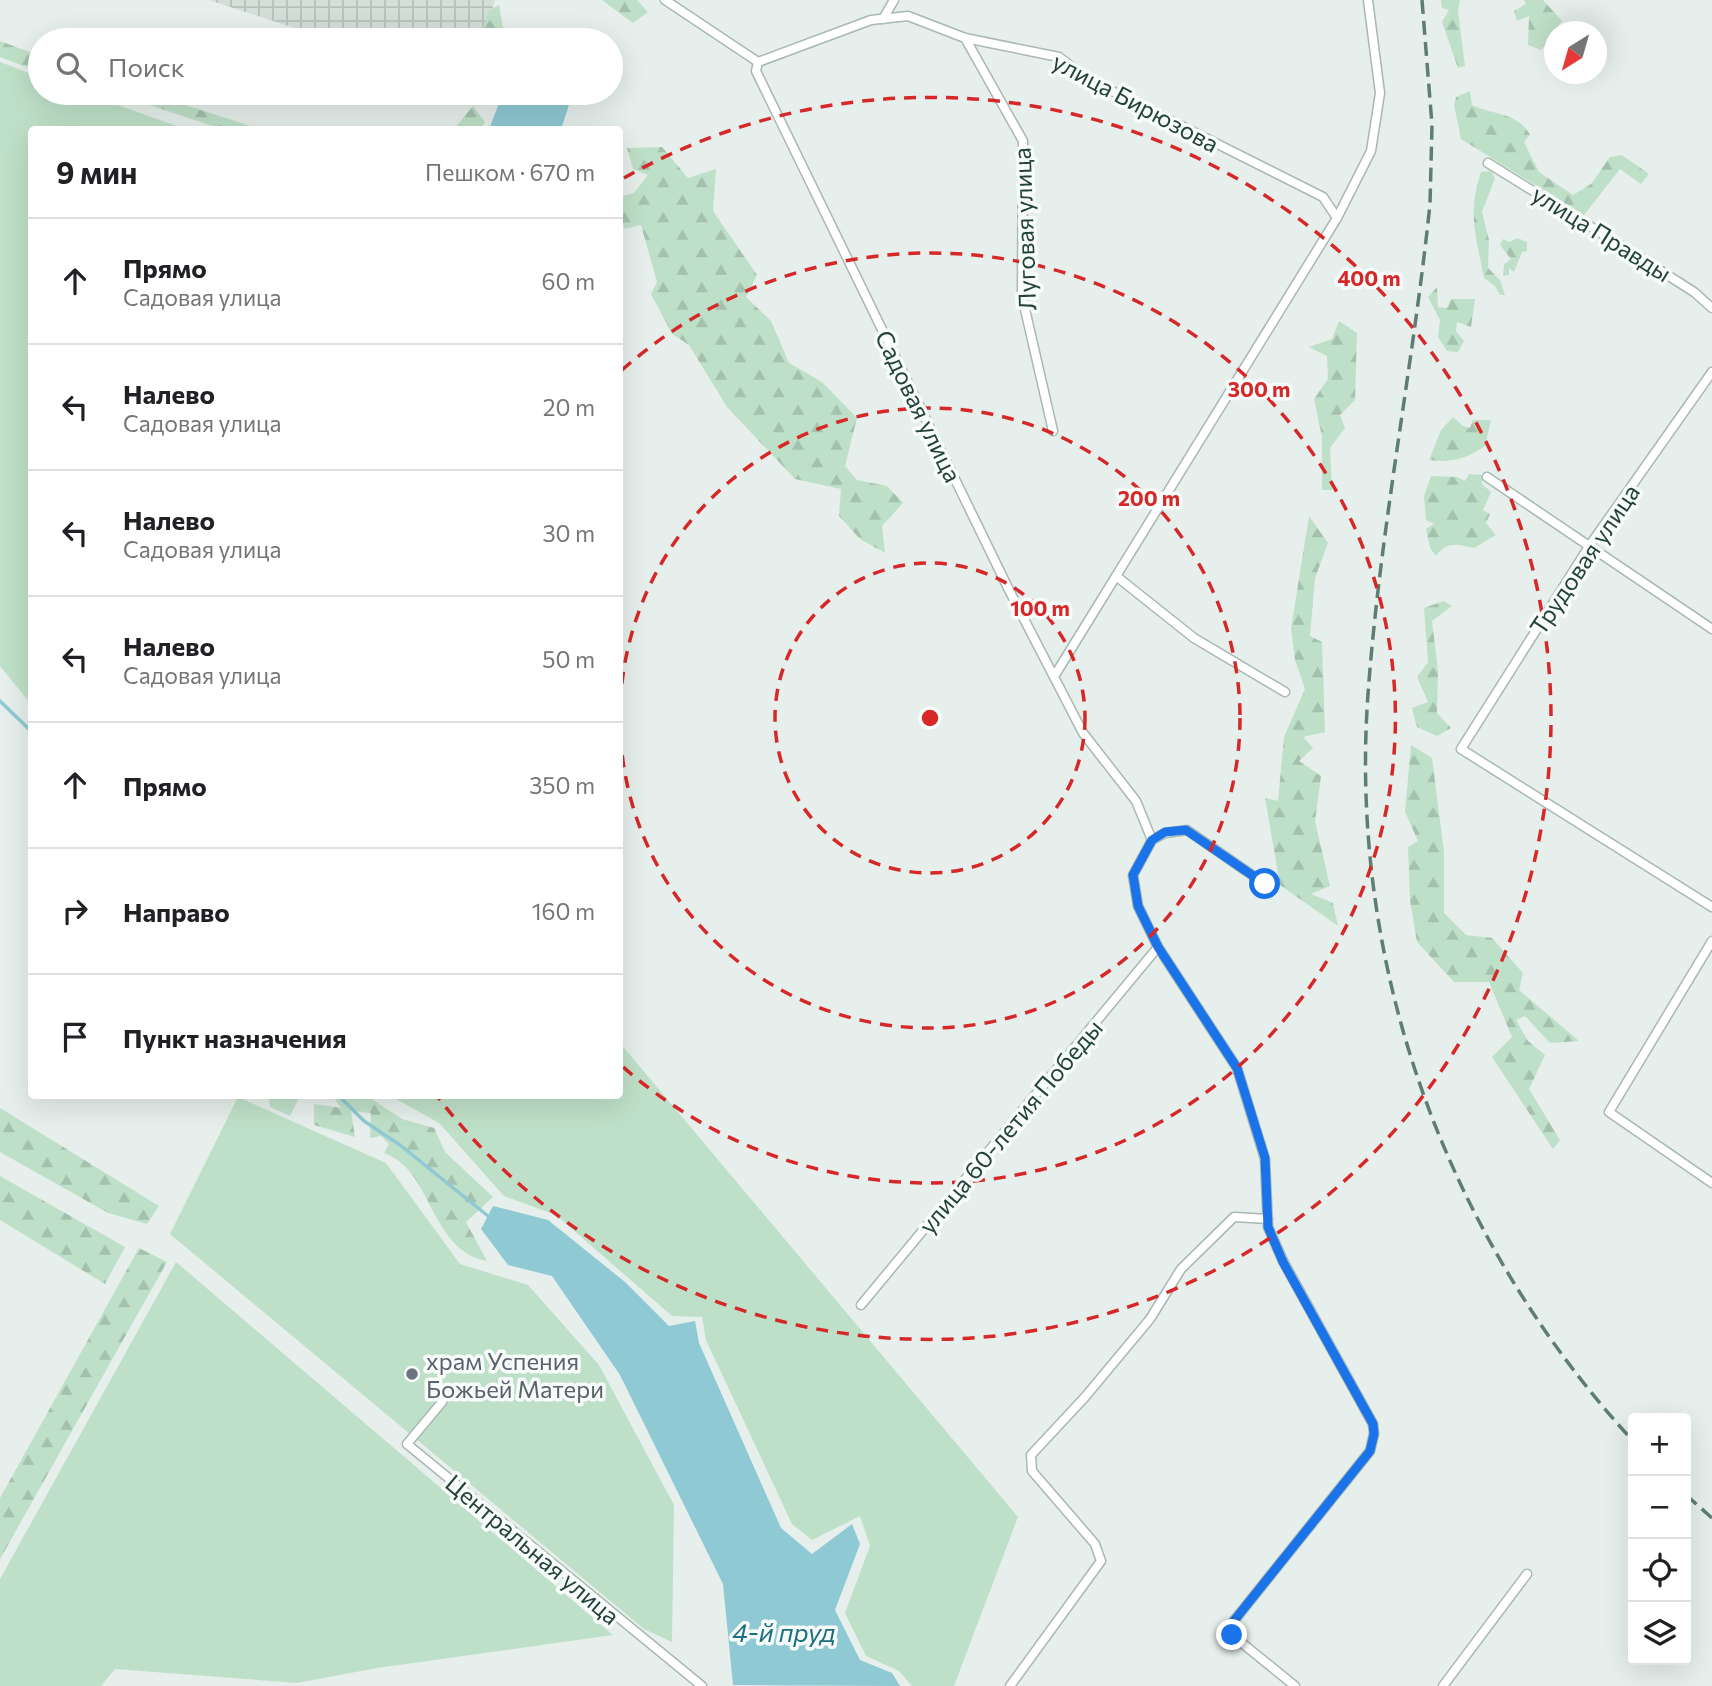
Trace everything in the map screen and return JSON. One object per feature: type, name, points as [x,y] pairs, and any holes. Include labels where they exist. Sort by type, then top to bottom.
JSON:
[{"type":"street","points":[[665,0],[758,62]]},
{"type":"street","points":[[883,19],[894,0]]},
{"type":"street","points":[[1055,675],[1337,218],[1371,151],[1380,93],[1368,0]]},
{"type":"street","name":"улица Бирюзова","points":[[758,62],[871,20],[908,16],[965,38],[1059,57],[1086,78],[1323,197],[1337,218]]},
{"type":"street","name":"Луговая улица","points":[[965,38],[1023,141],[1022,296],[1053,431]]},
{"type":"street","name":"Садовая улица","points":[[758,62],[756,71],[1009,590],[1083,733],[1136,801],[1152,840]]},
{"type":"street","name":"улица Правды","points":[[1488,163],[1636,254],[1694,292],[1712,308]]},
{"type":"street","name":"Трудовая улица","points":[[1712,372],[1590,545],[1461,749],[1712,907]]},
{"type":"street","points":[[1487,477],[1712,629]]},
{"type":"street","points":[[1116,576],[1194,638],[1285,692]]},
{"type":"street","points":[[1265,884],[1186,830],[1165,832],[1152,840],[1133,875],[1138,906],[1158,947],[1237,1068],[1265,1158],[1268,1227],[1283,1262],[1373,1424],[1370,1451],[1233,1622],[1232,1635],[1295,1686]]},
{"type":"street","points":[[1712,941],[1609,1112],[1712,1183]]},
{"type":"street","name":"улица 60-летия Победы","points":[[861,1306],[1158,947]]},
{"type":"street","points":[[1010,1686],[1101,1561],[1095,1544],[1032,1471],[1031,1455],[1085,1397],[1150,1319],[1181,1269],[1220,1230],[1234,1217],[1268,1219]]},
{"type":"street","name":"Центральная улица","points":[[442,1402],[407,1444],[702,1686]]},
{"type":"street","points":[[1443,1686],[1527,1574]]},
{"type":"shaded area","points":[[209,0],[495,0],[486,28],[294,28]]},
{"type":"green space","points":[[602,0],[637,0],[648,12],[633,23]]},
{"type":"green space","points":[[1441,0],[1460,0],[1458,11],[1465,66],[1458,68],[1442,22],[1449,10],[1442,8]]},
{"type":"green space","points":[[1524,0],[1543,0],[1562,21],[1544,21],[1544,46],[1541,50],[1528,45],[1529,16],[1517,21],[1514,11],[1526,4]]},
{"type":"green space","points":[[499,5],[503,28],[482,28],[489,10]]},
{"type":"green space","points":[[0,41],[28,52],[28,68],[0,57]]},
{"type":"green space","points":[[0,62],[28,72],[28,105],[118,105],[177,126],[28,126],[28,700],[0,666]]},
{"type":"green space","points":[[1470,91],[1472,105],[1512,118],[1525,128],[1530,135],[1524,142],[1539,172],[1573,195],[1591,184],[1610,157],[1622,155],[1649,174],[1641,184],[1620,169],[1584,215],[1461,139],[1454,105],[1456,97]]},
{"type":"green space","points":[[149,105],[185,105],[251,126],[213,126]]},
{"type":"green space","points":[[473,106],[485,122],[482,126],[456,126]]},
{"type":"green space","points":[[662,147],[688,178],[716,169],[713,211],[757,275],[746,297],[771,321],[789,363],[822,382],[857,418],[845,466],[857,480],[887,486],[903,503],[882,526],[885,553],[860,539],[839,516],[841,489],[795,479],[727,407],[689,345],[672,334],[651,294],[657,282],[641,225],[625,229],[623,225],[623,196],[634,193],[648,175],[633,169],[627,148]]},
{"type":"green space","points":[[1491,171],[1495,178],[1482,212],[1489,240],[1488,268],[1500,280],[1505,295],[1500,295],[1495,286],[1484,278],[1474,225],[1474,200],[1481,172]]},
{"type":"green space","points":[[1517,238],[1527,242],[1527,251],[1522,252],[1514,272],[1509,268],[1509,275],[1503,276],[1504,264],[1511,259],[1500,245],[1503,239],[1510,242]]},
{"type":"green space","points":[[1437,287],[1438,307],[1447,308],[1451,299],[1475,299],[1471,327],[1457,322],[1456,331],[1464,341],[1458,352],[1447,351],[1438,337],[1440,320],[1428,297]]},
{"type":"green space","points":[[1339,321],[1357,333],[1355,400],[1340,415],[1345,428],[1330,448],[1332,490],[1322,490],[1322,437],[1314,399],[1328,379],[1327,356],[1309,347],[1332,339]]},
{"type":"green space","points":[[1453,417],[1463,426],[1470,428],[1473,420],[1491,420],[1485,446],[1458,459],[1429,460],[1441,430]]},
{"type":"green space","points":[[1469,474],[1482,475],[1482,484],[1491,492],[1483,510],[1490,514],[1486,523],[1496,535],[1474,548],[1448,546],[1436,556],[1430,548],[1426,529],[1434,524],[1426,520],[1424,496],[1431,476],[1457,477],[1465,481]]},
{"type":"green space","points":[[1309,516],[1328,543],[1315,578],[1310,636],[1322,642],[1325,732],[1303,737],[1313,748],[1299,761],[1321,776],[1315,821],[1330,886],[1311,894],[1333,903],[1338,926],[1280,885],[1265,798],[1278,801],[1284,737],[1305,689],[1295,660],[1291,629]]},
{"type":"green space","points":[[1444,601],[1452,606],[1432,621],[1438,671],[1437,713],[1451,728],[1437,736],[1417,727],[1412,708],[1428,702],[1417,677],[1428,662],[1424,608]]},
{"type":"green space","points":[[1411,745],[1432,758],[1444,852],[1444,913],[1466,935],[1492,938],[1523,973],[1519,990],[1579,1041],[1550,1043],[1525,1016],[1516,1020],[1528,1041],[1545,1055],[1529,1089],[1560,1140],[1553,1149],[1492,1057],[1512,1037],[1489,982],[1454,982],[1417,942],[1410,900],[1408,847],[1418,841],[1405,812]]},
{"type":"green space","points":[[623,1047],[1018,1517],[954,1686],[912,1686],[899,1671],[866,1656],[845,1613],[870,1546],[860,1516],[812,1540],[792,1524],[706,1340],[702,1317],[672,1316],[556,1215],[504,1196],[439,1123],[396,1099],[623,1099]]},
{"type":"green space","points":[[237,1099],[242,1099],[386,1163],[460,1264],[528,1285],[599,1365],[674,1505],[672,1642],[644,1629],[170,1234]]},
{"type":"green space","points":[[269,1099],[298,1099],[290,1116],[270,1107]]},
{"type":"green space","points":[[335,1099],[372,1099],[402,1119],[434,1128],[445,1152],[493,1197],[466,1222],[487,1261],[468,1254],[453,1242],[413,1176],[400,1162],[384,1153],[389,1144],[381,1136],[370,1138],[371,1113],[351,1111],[355,1137],[314,1125],[314,1104],[341,1108]]},
{"type":"green space","points":[[0,1108],[159,1206],[147,1224],[108,1213],[0,1152]]},
{"type":"green space","points":[[0,1176],[125,1247],[105,1284],[0,1220]]},
{"type":"green space","points":[[139,1248],[167,1262],[0,1559],[0,1498]]},
{"type":"green space","points":[[176,1262],[613,1635],[377,1668],[297,1683],[115,1669],[101,1686],[0,1686],[0,1579]]},
{"type":"water","points":[[498,105],[569,105],[562,126],[490,126]]},
{"type":"water","name":"4-й пруд","points":[[493,1206],[548,1220],[625,1282],[669,1326],[695,1321],[699,1343],[781,1528],[812,1554],[852,1524],[860,1544],[835,1610],[860,1660],[892,1673],[900,1686],[733,1685],[723,1584],[620,1375],[552,1276],[508,1265],[481,1229]]},
{"type":"waterway","points":[[0,701],[28,728]]},
{"type":"waterway","points":[[342,1099],[364,1121],[400,1145],[488,1216]]},
{"type":"railway","points":[[1422,0],[1432,125],[1430,204],[1380,571],[1368,694],[1366,797],[1375,898],[1394,998],[1424,1095],[1463,1188],[1511,1278],[1568,1362],[1628,1435]]},
{"type":"railway","points":[[1691,1499],[1712,1518]]},
{"type":"place","name":"храм Успения Божьей Матери","points":[[412,1374]]},
{"type":"route","points":[[1232,1635],[1233,1622],[1370,1451],[1374,1434],[1373,1424],[1283,1262],[1268,1227],[1265,1158],[1237,1068],[1158,947],[1138,906],[1133,875],[1152,840],[1165,832],[1186,830],[1265,884]]}]
